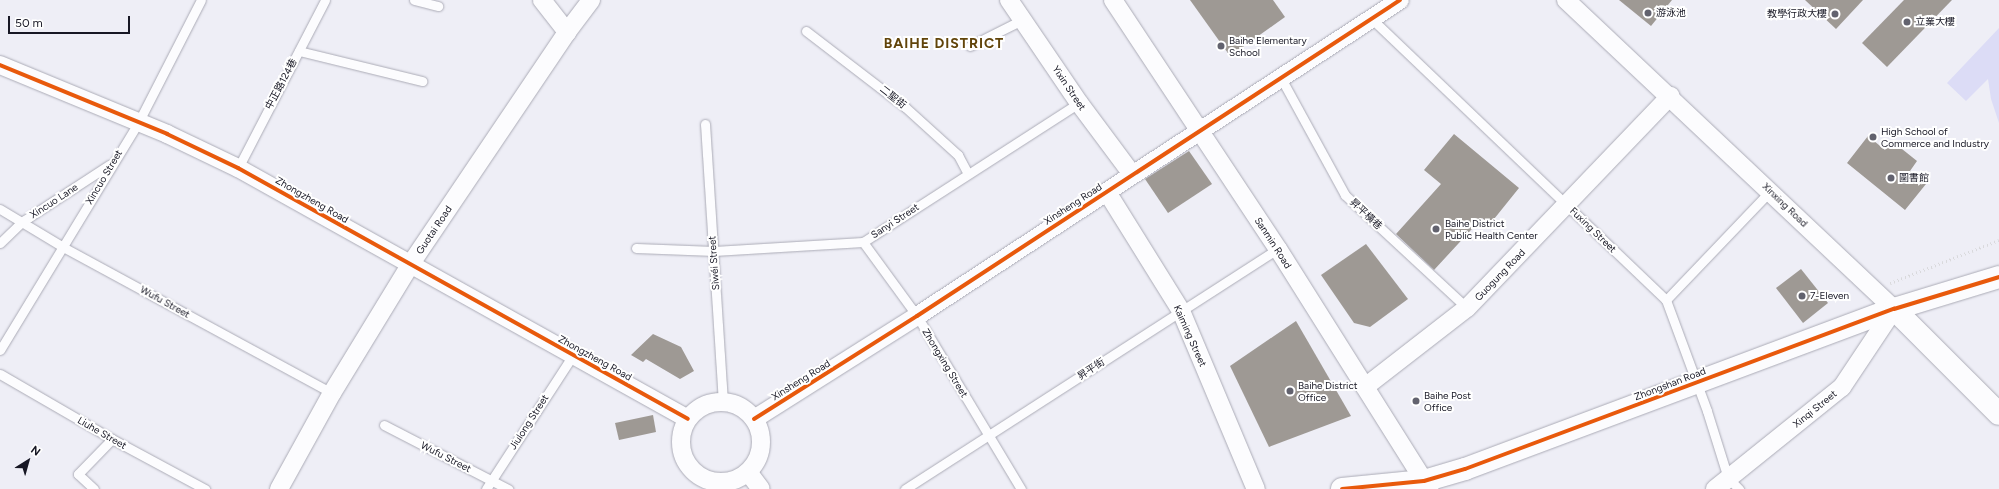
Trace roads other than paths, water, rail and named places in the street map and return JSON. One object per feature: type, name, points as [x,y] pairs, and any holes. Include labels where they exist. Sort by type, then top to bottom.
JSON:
[{"type":"street","points":[[542,0],[567,32]]},
{"type":"street","name":"Guotai Road","points":[[279,489],[332,393],[410,265],[567,32],[591,0]]},
{"type":"street","name":"Sanmin Road","points":[[1113,0],[1278,249],[1427,485]]},
{"type":"street","name":"Xinsheng Road","points":[[754,419],[917,316],[1400,0]]},
{"type":"street","name":"Xinxing Road","points":[[1566,0],[1670,96],[1894,309],[1999,414]]},
{"type":"street","name":"Yixin Street","points":[[1012,1],[1078,103],[1132,174]]},
{"type":"street","name":"Zhongzheng Road","points":[[0,65],[138,123],[238,168],[688,419]]},
{"type":"street","name":"Guogung Road","points":[[1365,387],[1467,308],[1568,205],[1670,96]]},
{"type":"street","name":"Kaiming Street","points":[[1107,192],[1181,312],[1256,489]]},
{"type":"street","name":"Zhongshan Road","points":[[1342,489],[1427,485],[1465,469],[1894,309],[1999,277]]},
{"type":"street","name":"Xinqi Street","points":[[1727,485],[1842,387],[1894,309]]},
{"type":"street","points":[[724,402],[735,404],[754,419],[760,429],[761,446],[756,463],[748,472],[727,482],[699,484],[694,472],[682,452],[683,429],[688,419],[703,406],[724,402]]},
{"type":"street","points":[[748,472],[761,489]]},
{"type":"lane","name":"Xincuo Street","points":[[0,350],[112,163],[138,123],[201,0]]},
{"type":"lane","name":"中正路124巷","points":[[238,168],[324,0]]},
{"type":"lane","points":[[414,0],[438,6]]},
{"type":"lane","points":[[970,46],[1024,19]]},
{"type":"lane","name":"Fuxing Street","points":[[1372,19],[1666,300],[1695,383],[1727,485]]},
{"type":"lane","name":"二聖街","points":[[806,31],[906,107],[958,155],[968,174]]},
{"type":"lane","points":[[299,51],[422,82]]},
{"type":"lane","name":"昇平橫巷","points":[[1282,78],[1345,195],[1467,308]]},
{"type":"lane","name":"Sanyi Street","points":[[636,248],[714,251],[863,242],[1078,103]]},
{"type":"lane","name":"Sìwéi Street","points":[[706,124],[724,402]]},
{"type":"lane","name":"Xincuo Lane","points":[[0,243],[23,221],[112,163]]},
{"type":"lane","points":[[1666,300],[1770,191]]},
{"type":"lane","name":"Wufu Street","points":[[0,209],[23,221],[63,247],[332,393]]},
{"type":"lane","name":"Zhongxing Street","points":[[863,242],[917,316],[1021,489]]},
{"type":"lane","name":"昇平街","points":[[905,489],[1278,249]]},
{"type":"lane","name":"Jiulong Street","points":[[486,489],[573,355]]},
{"type":"lane","name":"Liuhe Street","points":[[0,374],[112,439],[205,489]]},
{"type":"lane","name":"Wufu Street","points":[[384,425],[508,489]]},
{"type":"lane","points":[[94,489],[78,474],[112,439]]},
{"type":"place","name":"游泳池","points":[[1648,13]]},
{"type":"place","name":"教學行政大樓","points":[[1835,14]]},
{"type":"place","name":"立業大樓","points":[[1907,22]]},
{"type":"place","name":"Baihe Elementary School","points":[[1221,46]]},
{"type":"place","name":"High School of Commerce and Industry","points":[[1873,137]]},
{"type":"place","name":"圖書館","points":[[1891,178]]},
{"type":"place","name":"Baihe District Public Health Center","points":[[1436,229]]},
{"type":"place","name":"7-Eleven","points":[[1802,296]]},
{"type":"place","name":"Baihe District Office","points":[[1290,391]]},
{"type":"place","name":"Baihe Post Office","points":[[1416,401]]},
{"type":"district","name":"BAIHE DISTRICT","points":[[944,44]]}]
